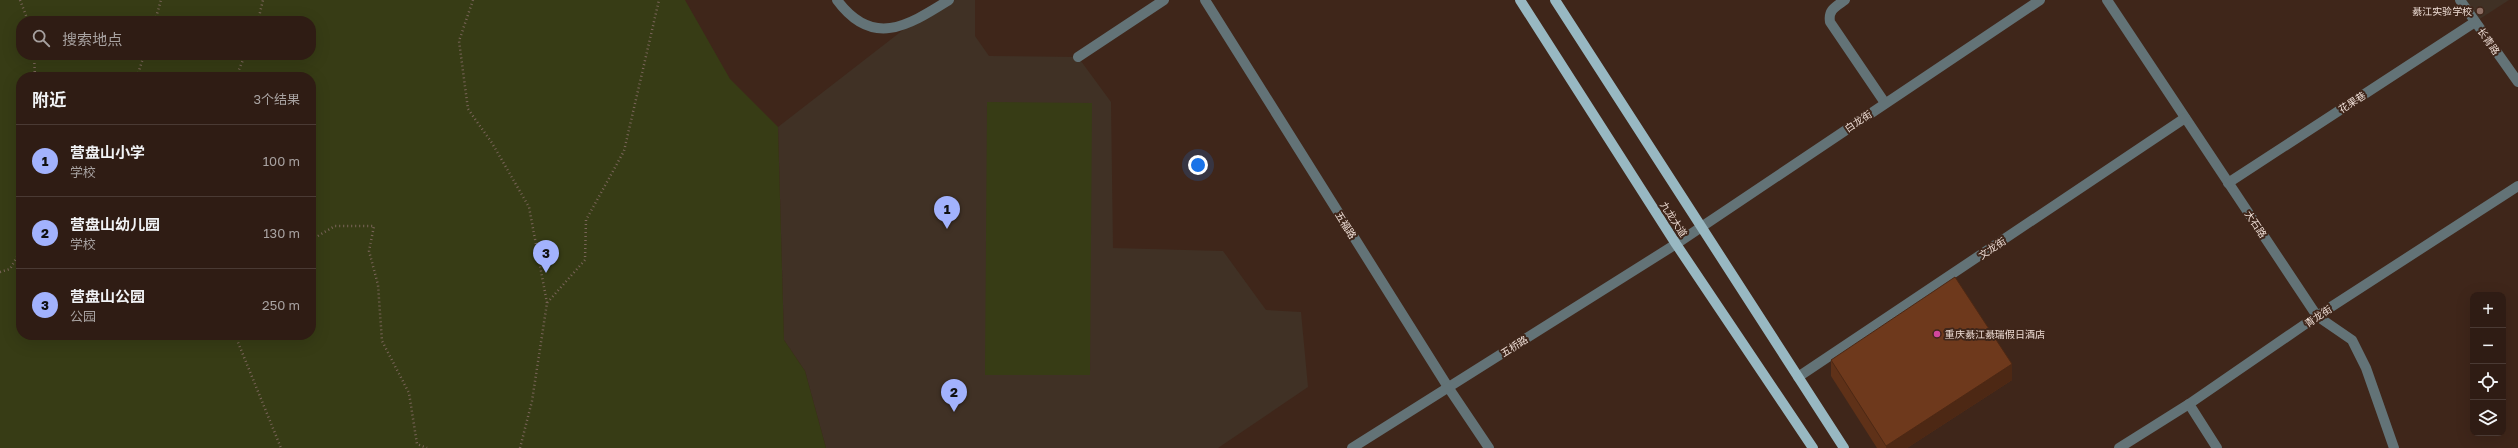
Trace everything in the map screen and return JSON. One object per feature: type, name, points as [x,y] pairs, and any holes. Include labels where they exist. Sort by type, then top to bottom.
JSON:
[{"type":"main road","name":"九龙大道","points":[[1520,0],[1676,244],[1813,448]]},
{"type":"main road","name":"九龙大道","points":[[1554,0],[1844,448]]},
{"type":"street","points":[[837,0],[846,12],[861,22],[881,28],[897,28],[912,23],[949,0]]},
{"type":"street","points":[[1078,57],[1164,0]]},
{"type":"street","name":"五福路","points":[[1205,0],[1448,387],[1489,448]]},
{"type":"street","points":[[1845,0],[1832,9],[1829,14],[1830,22],[1885,103]]},
{"type":"street","name":"白龙街","points":[[1676,244],[1700,226],[2040,0]]},
{"type":"street","name":"大石路","points":[[2107,0],[2317,316],[2352,340],[2366,368],[2394,448]]},
{"type":"street","name":"长青路","points":[[2460,0],[2518,82]]},
{"type":"street","name":"花果巷","points":[[2228,183],[2475,22]]},
{"type":"street","name":"文龙街","points":[[1798,377],[2185,118]]},
{"type":"street","name":"青龙街","points":[[2119,448],[2189,404],[2317,316],[2518,186]]},
{"type":"street","name":"五桥路","points":[[1352,448],[1676,244]]},
{"type":"street","points":[[2189,404],[2217,448]]},
{"type":"path","points":[[20,0],[26,16]]},
{"type":"path","points":[[156,16],[161,0]]},
{"type":"path","points":[[260,16],[264,2],[263,0]]},
{"type":"path","points":[[473,0],[460,41],[468,109],[492,143],[529,207],[547,303],[532,401],[520,448]]},
{"type":"path","points":[[547,303],[585,260],[586,220],[624,151],[659,0]]},
{"type":"path","points":[[34,60],[35,72]]},
{"type":"path","points":[[139,72],[142,60]]},
{"type":"path","points":[[238,72],[243,60]]},
{"type":"path","points":[[316,237],[335,226],[374,226],[370,251],[378,285],[382,341],[409,393],[417,444],[427,448]]},
{"type":"path","points":[[0,272],[10,269],[16,259]]},
{"type":"path","points":[[237,340],[281,448]]},
{"type":"shaded area","points":[[949,0],[975,0],[975,36],[989,56],[1078,57],[1111,102],[1113,248],[1223,251],[1266,310],[1301,312],[1308,387],[1218,448],[826,448],[805,371],[784,340],[778,127],[912,23]]},
{"type":"shaded area","name":"綦江实验学校","points":[[2460,0],[2509,0],[2475,22]]},
{"type":"green space","points":[[0,0],[685,0],[730,79],[778,127],[784,340],[805,371],[826,448],[0,448]]},
{"type":"green space","points":[[987,102],[1092,103],[1090,375],[985,375]]},
{"type":"building","name":"重庆綦江綦瑞假日酒店","points":[[1955,277],[2012,364],[1886,446],[1831,360]]},
{"type":"place","name":"綦江实验学校","points":[[2480,11]]},
{"type":"place","name":"营盘山小学","points":[[947,229]]},
{"type":"place","name":"营盘山公园","points":[[546,273]]},
{"type":"place","name":"重庆綦江綦瑞假日酒店","points":[[1937,334]]},
{"type":"place","name":"营盘山幼儿园","points":[[954,412]]}]
